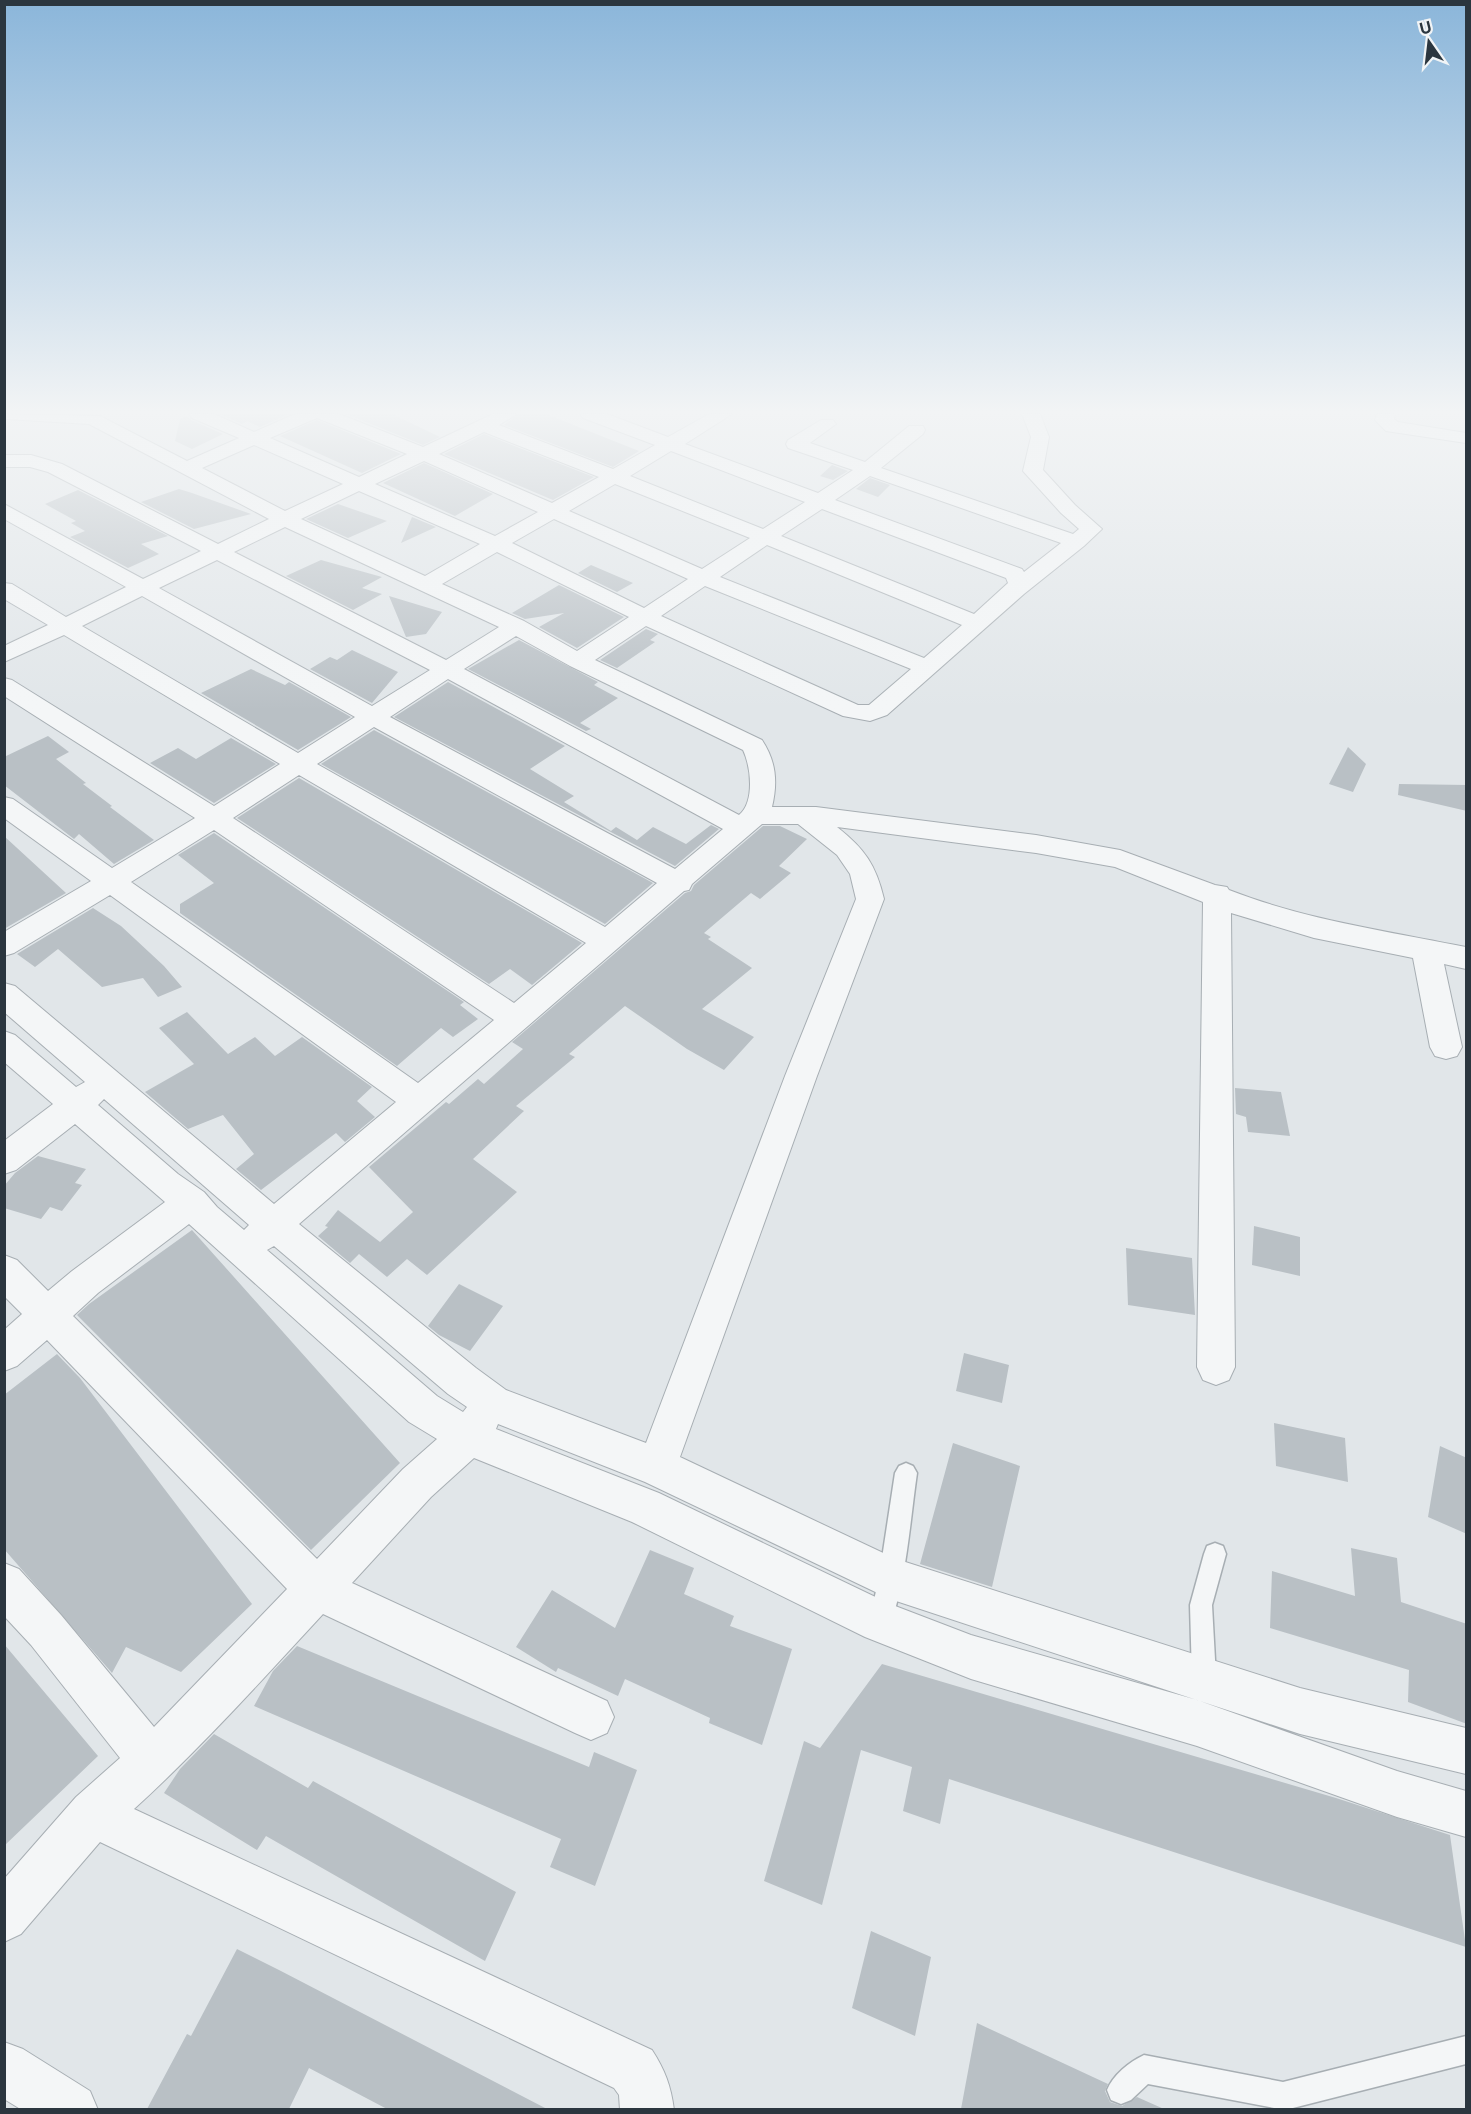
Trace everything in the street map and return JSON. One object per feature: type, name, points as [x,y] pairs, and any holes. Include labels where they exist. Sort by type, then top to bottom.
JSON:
[{"type":"street","points":[[9,513],[373,717],[679,883]]},
{"type":"street","points":[[140,513],[749,821],[805,816],[1036,844],[1120,859],[1217,894],[1247,908],[1314,928],[1467,958]]},
{"type":"street","points":[[243,1251],[679,883],[749,821],[762,797],[763,778],[761,758],[753,745],[578,661],[516,626],[273,513]]},
{"type":"street","points":[[4,655],[299,513]]},
{"type":"street","points":[[423,513],[497,544],[645,617],[852,711],[870,714],[927,668],[1017,589],[1092,529],[1072,513]]},
{"type":"street","points":[[426,584],[551,513]]},
{"type":"street","points":[[558,513],[704,578],[927,668]]},
{"type":"street","points":[[705,513],[978,623]]},
{"type":"street","points":[[578,661],[802,513]]},
{"type":"street","points":[[851,513],[1014,574],[1019,583],[1017,589]]},
{"type":"street","points":[[993,513],[1077,542]]},
{"type":"street","points":[[4,589],[297,765],[608,942]]},
{"type":"street","points":[[4,946],[214,818],[516,626]]},
{"type":"street","points":[[4,685],[214,818],[516,1019]]},
{"type":"street","points":[[4,805],[420,1102]]},
{"type":"street","points":[[657,1467],[801,1076],[870,899],[864,873],[846,849],[805,816]]},
{"type":"street","points":[[1216,1368],[1217,894]]},
{"type":"street","points":[[1426,950],[1446,1047]]},
{"type":"street","points":[[4,994],[91,1093],[166,1184],[192,1202],[205,1218],[423,1409],[469,1437],[645,1507],[880,1622],[971,1657],[1197,1723],[1397,1794],[1467,1814]]},
{"type":"street","points":[[4,1043],[91,1093],[274,1225],[462,1381],[493,1403],[657,1467],[890,1578],[1300,1711],[1467,1751]]},
{"type":"street","points":[[4,1160],[91,1093]]},
{"type":"street","points":[[4,1354],[85,1282],[192,1202]]},
{"type":"street","points":[[4,1271],[49,1314],[316,1588],[591,1717]]},
{"type":"street","points":[[4,1917],[93,1814],[152,1761],[211,1702],[417,1483],[469,1437],[493,1403]]},
{"type":"street","points":[[4,1584],[46,1630],[152,1761]]},
{"type":"street","points":[[93,1814],[633,2068],[645,2087],[647,2109]]},
{"type":"street","points":[[4,2068],[71,2109]]},
{"type":"lane","points":[[880,1622],[890,1578],[906,1473]]},
{"type":"lane","points":[[1197,1723],[1204,1680],[1201,1605],[1215,1554]]},
{"type":"lane","points":[[1121,2090],[1144,2069],[1283,2103],[1467,2050]]},
{"type":"building","points":[[61,513],[122,513],[168,536],[141,544],[159,554],[128,568],[70,537],[85,531],[71,523],[76,521]]},
{"type":"building","points":[[162,513],[251,514],[194,529]]},
{"type":"building","points":[[320,513],[363,513],[387,521],[348,538],[306,519]]},
{"type":"building","points":[[412,517],[436,527],[401,543]]},
{"type":"building","points":[[321,560],[382,577],[362,588],[382,594],[353,610],[286,576]]},
{"type":"building","points":[[591,565],[633,583],[617,592],[578,573]]},
{"type":"building","points":[[559,585],[624,617],[577,648],[539,627],[564,613],[525,619],[512,613]]},
{"type":"building","points":[[389,596],[442,612],[426,634],[406,637]]},
{"type":"building","points":[[646,629],[658,634],[650,640],[655,642],[617,668],[600,660]]},
{"type":"building","points":[[519,640],[598,682],[594,685],[618,698],[580,723],[591,729],[586,731],[468,669]]},
{"type":"building","points":[[352,650],[398,672],[372,703],[310,669],[330,657],[337,660]]},
{"type":"building","points":[[251,669],[285,685],[289,682],[351,717],[298,750],[201,693]]},
{"type":"building","points":[[448,682],[565,746],[530,769],[574,796],[564,802],[611,831],[616,827],[637,840],[653,827],[686,844],[711,825],[719,829],[675,866],[394,717]]},
{"type":"building","points":[[374,730],[653,883],[605,924],[321,764]]},
{"type":"building","points":[[48,736],[69,752],[56,759],[112,806],[110,807],[154,840],[114,864],[79,834],[74,839],[4,785],[4,757]]},
{"type":"building","points":[[231,738],[276,764],[214,803],[150,763],[178,748],[196,759]]},
{"type":"building","points":[[1348,747],[1366,764],[1353,792],[1329,784]]},
{"type":"building","points":[[299,778],[582,943],[532,985],[510,969],[489,984],[237,818]]},
{"type":"building","points":[[1399,784],[1467,785],[1467,811],[1398,795]]},
{"type":"building","points":[[763,826],[780,826],[807,839],[779,866],[791,873],[760,899],[751,893],[704,933],[711,937],[708,939],[752,968],[702,1009],[754,1037],[724,1070],[687,1049],[625,1006],[569,1054],[575,1057],[516,1106],[524,1111],[473,1159],[517,1192],[427,1275],[407,1259],[387,1277],[359,1254],[350,1263],[318,1236],[328,1227],[325,1226],[338,1210],[380,1242],[413,1212],[369,1167],[446,1102],[449,1104],[478,1079],[484,1084],[523,1049],[512,1042],[685,893],[691,891],[694,885]]},
{"type":"building","points":[[214,833],[464,1002],[460,1005],[478,1019],[453,1037],[441,1028],[397,1066],[180,913],[180,904],[214,883],[178,855]]},
{"type":"building","points":[[4,836],[66,893],[4,929]]},
{"type":"building","points":[[93,908],[121,926],[164,966],[182,987],[158,997],[143,978],[102,987],[58,949],[35,967],[17,954]]},
{"type":"building","points":[[187,1012],[228,1054],[255,1037],[275,1056],[302,1037],[372,1087],[357,1101],[375,1117],[345,1142],[336,1133],[261,1190],[236,1169],[254,1154],[223,1115],[188,1129],[145,1092],[194,1064],[159,1028]]},
{"type":"building","points":[[1235,1088],[1281,1092],[1290,1136],[1248,1132],[1246,1117],[1236,1114]]},
{"type":"building","points":[[38,1156],[86,1169],[75,1183],[82,1185],[62,1211],[50,1207],[41,1219],[4,1208],[4,1186],[15,1173]]},
{"type":"building","points":[[1254,1226],[1300,1237],[1300,1276],[1252,1265]]},
{"type":"building","points":[[192,1230],[400,1463],[311,1550],[77,1315]]},
{"type":"building","points":[[1126,1248],[1192,1258],[1195,1315],[1128,1305]]},
{"type":"building","points":[[459,1284],[503,1306],[470,1351],[439,1335],[428,1326]]},
{"type":"building","points":[[964,1353],[1009,1365],[1002,1403],[956,1391]]},
{"type":"building","points":[[57,1354],[80,1378],[252,1604],[181,1672],[126,1647],[112,1673],[4,1549],[4,1395]]},
{"type":"building","points":[[1274,1423],[1345,1438],[1348,1482],[1276,1466]]},
{"type":"building","points":[[953,1443],[1020,1466],[992,1587],[920,1564]]},
{"type":"building","points":[[1440,1446],[1467,1458],[1467,1534],[1428,1517]]},
{"type":"building","points":[[1351,1548],[1397,1558],[1401,1602],[1467,1624],[1467,1724],[1408,1702],[1409,1670],[1270,1628],[1272,1571],[1355,1596]]},
{"type":"building","points":[[650,1550],[694,1568],[684,1594],[734,1616],[730,1626],[792,1649],[762,1745],[709,1723],[710,1718],[625,1679],[618,1696],[558,1668],[556,1672],[516,1647],[552,1590],[615,1628]]},
{"type":"building","points":[[4,1644],[98,1756],[4,1846]]},
{"type":"building","points":[[297,1646],[589,1767],[594,1752],[637,1770],[595,1886],[550,1867],[561,1839],[254,1706],[273,1671]]},
{"type":"building","points":[[882,1664],[1336,1798],[1450,1835],[1466,1947],[949,1779],[940,1824],[903,1811],[912,1767],[861,1750],[822,1905],[764,1881],[804,1741],[820,1748]]},
{"type":"building","points":[[214,1734],[308,1788],[313,1781],[516,1892],[485,1961],[266,1836],[257,1850],[164,1793],[180,1769]]},
{"type":"building","points":[[871,1931],[931,1957],[915,2036],[852,2008]]},
{"type":"building","points":[[237,1949],[547,2109],[387,2109],[309,2068],[289,2109],[147,2109],[187,2034],[191,2036]]},
{"type":"building","points":[[977,2023],[1108,2084],[1105,2091],[1110,2102],[1122,2106],[1137,2097],[1164,2109],[961,2109]]}]
